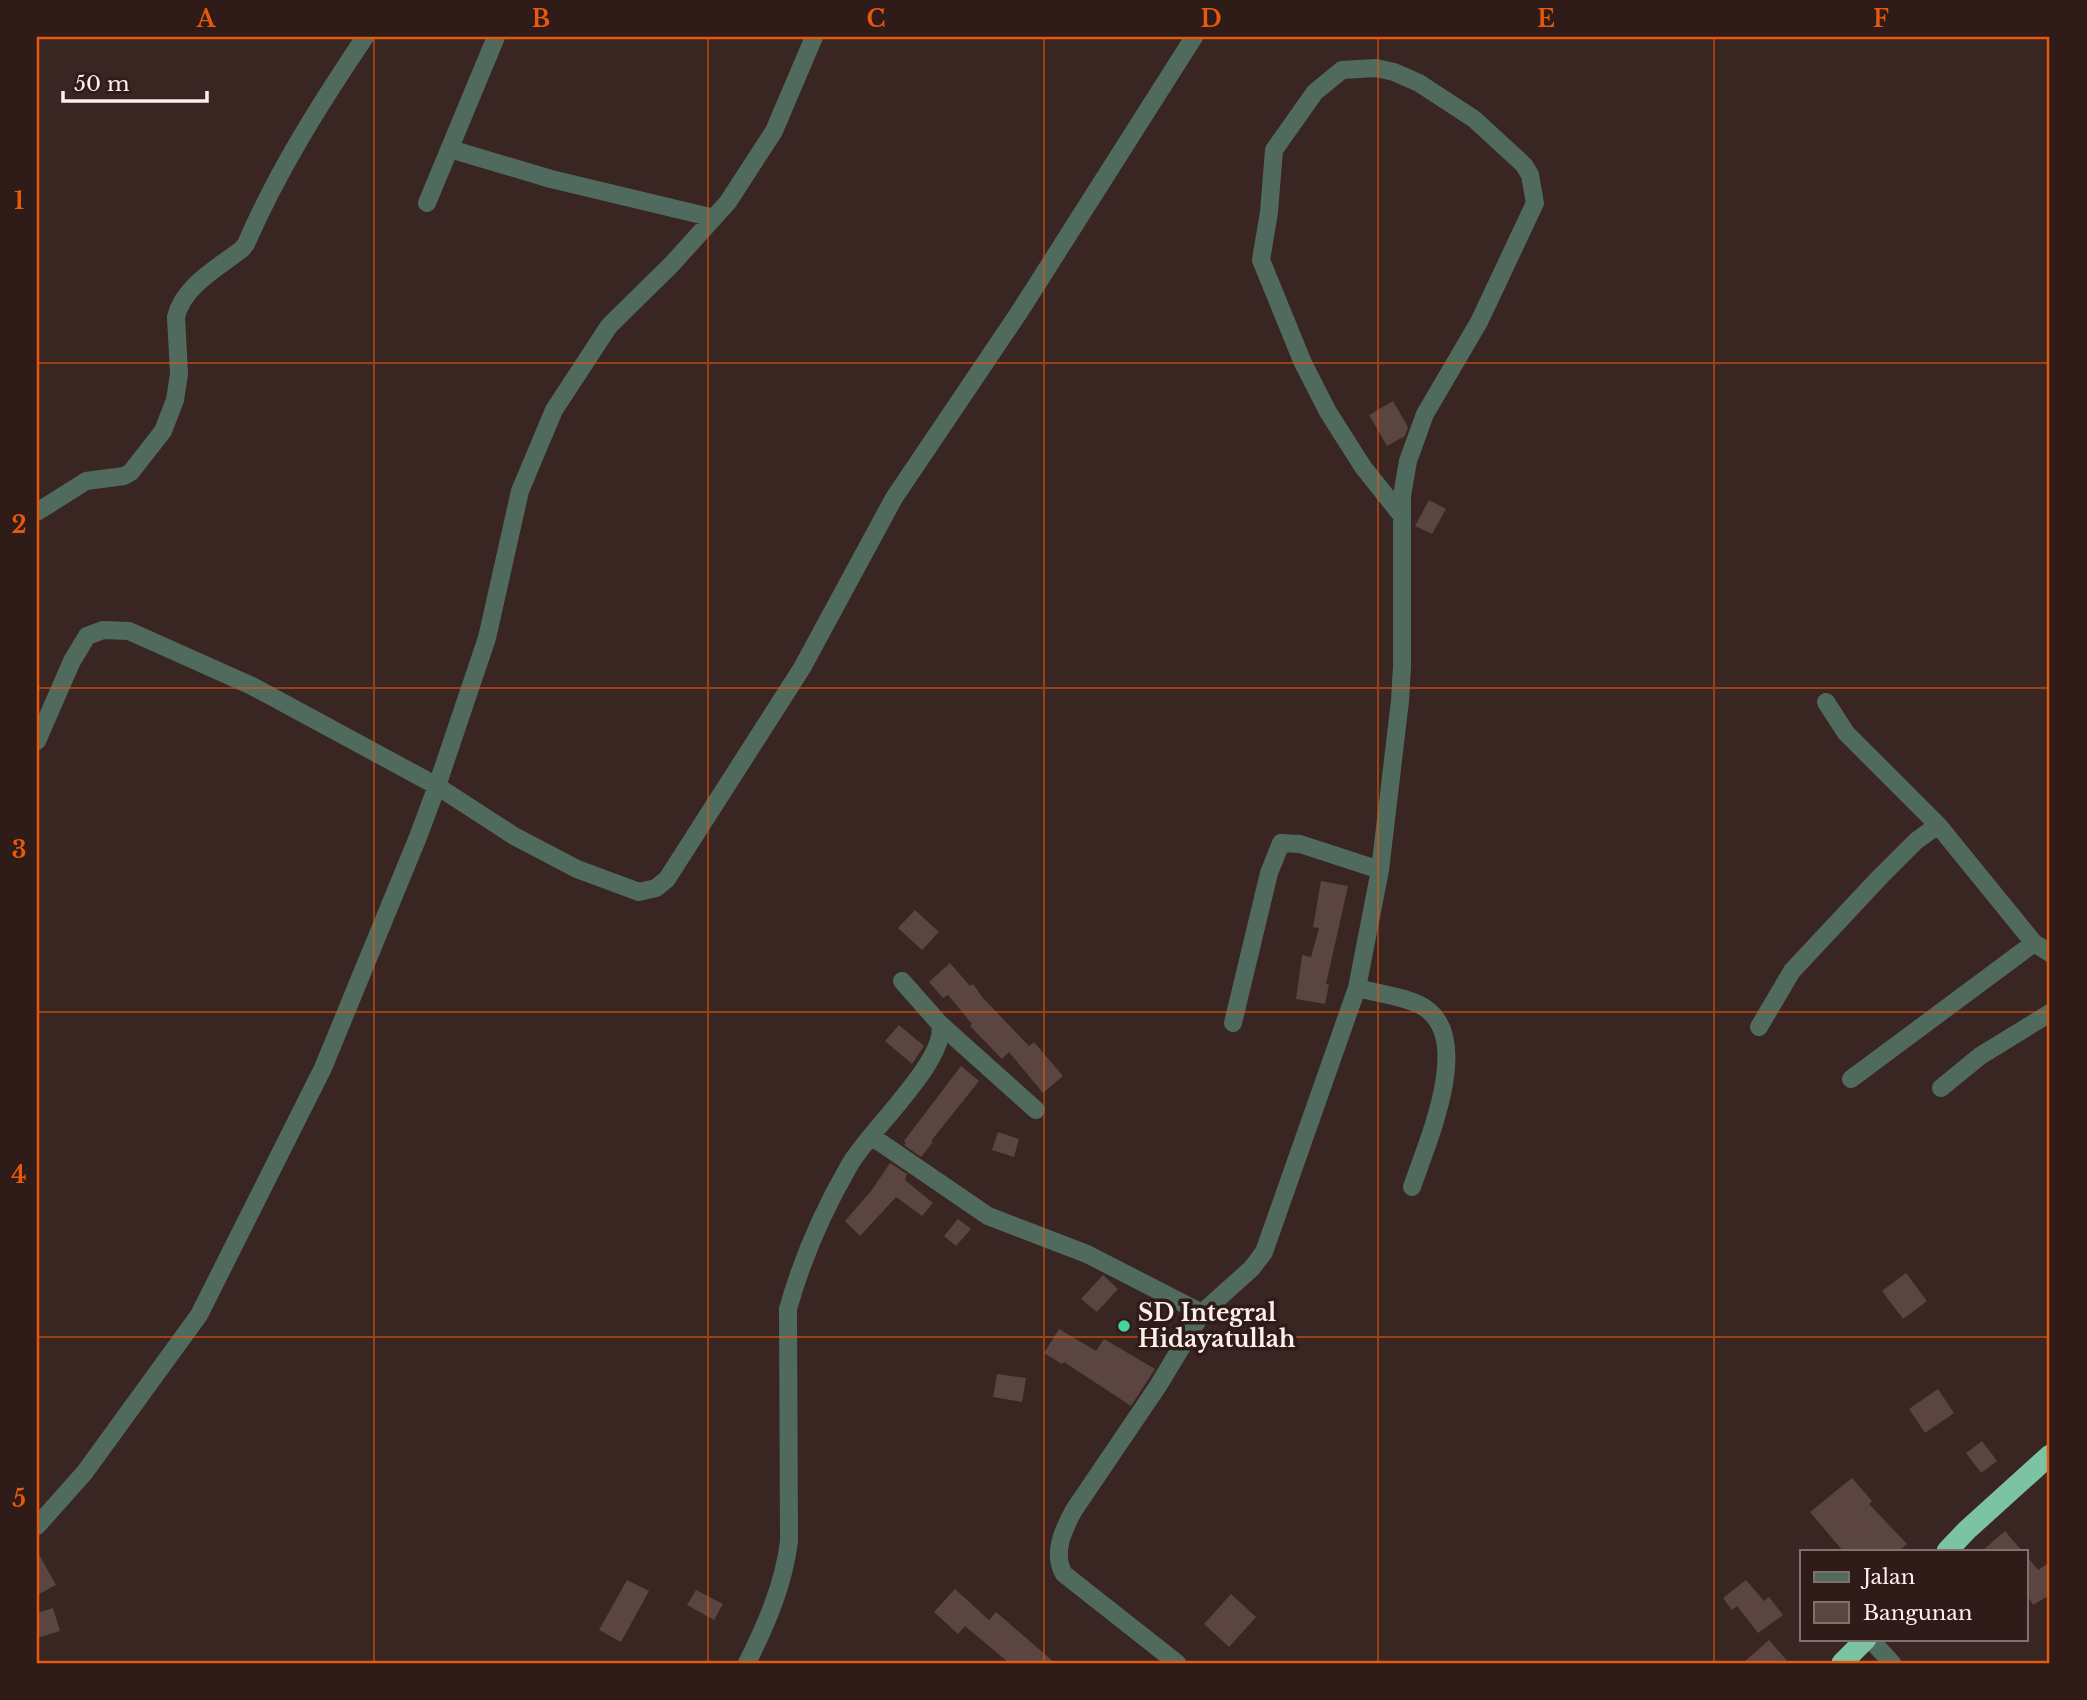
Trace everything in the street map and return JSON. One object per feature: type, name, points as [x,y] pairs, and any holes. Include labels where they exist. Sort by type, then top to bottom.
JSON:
[{"type":"highway","points":[[1948,1550],[2050,1455]]},
{"type":"highway","points":[[1842,1663],[1867,1640]]},
{"type":"street","points":[[37,512],[86,481],[124,476],[131,472],[163,431],[178,388],[178,307],[198,282],[246,244],[268,194],[299,137],[365,37]]},
{"type":"street","points":[[427,203],[496,37]]},
{"type":"street","points":[[37,1526],[85,1472],[199,1315],[323,1068],[437,786],[488,638],[520,491],[554,410],[609,326],[672,264],[727,202],[767,144],[814,37]]},
{"type":"street","points":[[37,741],[72,661],[87,636],[103,631],[129,631],[252,686],[437,786],[514,836],[578,869],[639,892],[656,888],[667,879],[803,668],[894,498],[1020,311],[1194,37]]},
{"type":"street","points":[[1177,1663],[1064,1574],[1057,1555],[1066,1524],[1074,1510],[1158,1386],[1202,1312],[1252,1268],[1264,1252],[1357,988],[1380,870],[1400,701],[1402,516],[1402,496],[1408,461],[1425,414],[1479,322],[1535,203],[1530,175],[1524,164],[1474,119],[1419,82],[1394,72],[1376,68],[1342,70],[1315,92],[1274,150],[1269,212],[1261,260],[1303,363],[1328,412],[1363,467],[1402,516]]},
{"type":"street","points":[[450,149],[551,179],[714,218]]},
{"type":"street","points":[[1826,702],[1846,733],[1938,825],[2034,943],[2050,953]]},
{"type":"street","points":[[1759,1027],[1792,971],[1916,841],[1938,825]]},
{"type":"street","points":[[1233,1023],[1269,873],[1281,843],[1300,844],[1380,870]]},
{"type":"street","points":[[1851,1079],[2034,943]]},
{"type":"street","points":[[902,981],[940,1024],[1036,1110]]},
{"type":"street","points":[[1357,988],[1416,1003],[1430,1011],[1445,1039],[1448,1057],[1442,1096],[1412,1187]]},
{"type":"street","points":[[1941,1088],[1980,1056],[2050,1013]]},
{"type":"street","points":[[747,1663],[786,1568],[789,1541],[788,1309],[821,1218],[850,1163],[925,1071],[941,1031],[940,1024]]},
{"type":"street","points":[[871,1136],[988,1216],[1087,1254],[1202,1312]]},
{"type":"street","points":[[1869,1640],[1892,1663]]},
{"type":"building","points":[[1393,401],[1408,427],[1405,436],[1387,446],[1369,415]]},
{"type":"building","points":[[1429,500],[1446,509],[1432,534],[1415,526]]},
{"type":"building","points":[[1321,881],[1348,886],[1326,984],[1329,984],[1325,1004],[1296,999],[1302,955],[1311,957],[1319,928],[1313,927]]},
{"type":"building","points":[[915,910],[939,932],[922,950],[898,928]]},
{"type":"building","points":[[950,963],[970,986],[973,984],[1029,1046],[1034,1042],[1063,1076],[1043,1093],[1009,1052],[1002,1059],[970,1026],[972,1024],[948,995],[943,998],[929,982]]},
{"type":"building","points":[[899,1025],[924,1046],[912,1064],[885,1041]]},
{"type":"building","points":[[961,1066],[979,1081],[921,1157],[904,1145],[904,1141]]},
{"type":"building","points":[[998,1132],[1019,1139],[1014,1157],[992,1150]]},
{"type":"building","points":[[890,1163],[907,1174],[905,1180],[933,1203],[922,1216],[896,1197],[860,1236],[845,1221],[871,1191]]},
{"type":"building","points":[[958,1219],[971,1229],[956,1246],[944,1236]]},
{"type":"building","points":[[1906,1273],[1927,1301],[1903,1319],[1882,1291]]},
{"type":"building","points":[[1103,1275],[1118,1289],[1097,1312],[1081,1299]]},
{"type":"building","points":[[1059,1329],[1096,1351],[1104,1339],[1155,1369],[1131,1406],[1064,1362],[1062,1364],[1044,1353]]},
{"type":"building","points":[[997,1374],[1026,1378],[1022,1402],[993,1397]]},
{"type":"building","points":[[1938,1389],[1954,1413],[1925,1433],[1909,1409]]},
{"type":"building","points":[[1982,1441],[1997,1461],[1981,1473],[1966,1453]]},
{"type":"building","points":[[1852,1478],[1872,1501],[1869,1504],[1907,1544],[1900,1550],[1842,1550],[1810,1512]]},
{"type":"building","points":[[2005,1531],[2021,1550],[1983,1550]]},
{"type":"building","points":[[37,1551],[56,1585],[37,1595]]},
{"type":"building","points":[[2028,1558],[2038,1570],[2050,1562],[2050,1595],[2033,1605],[2028,1596]]},
{"type":"building","points":[[627,1580],[649,1591],[621,1642],[599,1630]]},
{"type":"building","points":[[1746,1580],[1764,1601],[1769,1597],[1783,1615],[1758,1633],[1737,1606],[1732,1610],[1723,1598]]},
{"type":"building","points":[[955,1589],[989,1620],[996,1612],[1055,1663],[1009,1663],[965,1626],[958,1634],[934,1612]]},
{"type":"building","points":[[696,1590],[723,1604],[714,1620],[687,1605]]},
{"type":"building","points":[[1231,1594],[1256,1617],[1229,1647],[1204,1624]]},
{"type":"building","points":[[53,1608],[60,1631],[37,1638],[37,1613]]},
{"type":"building","points":[[1769,1640],[1789,1663],[1743,1663]]},
{"type":"place","name":"SD Integral Hidayatullah","points":[[1124,1326]]}]
